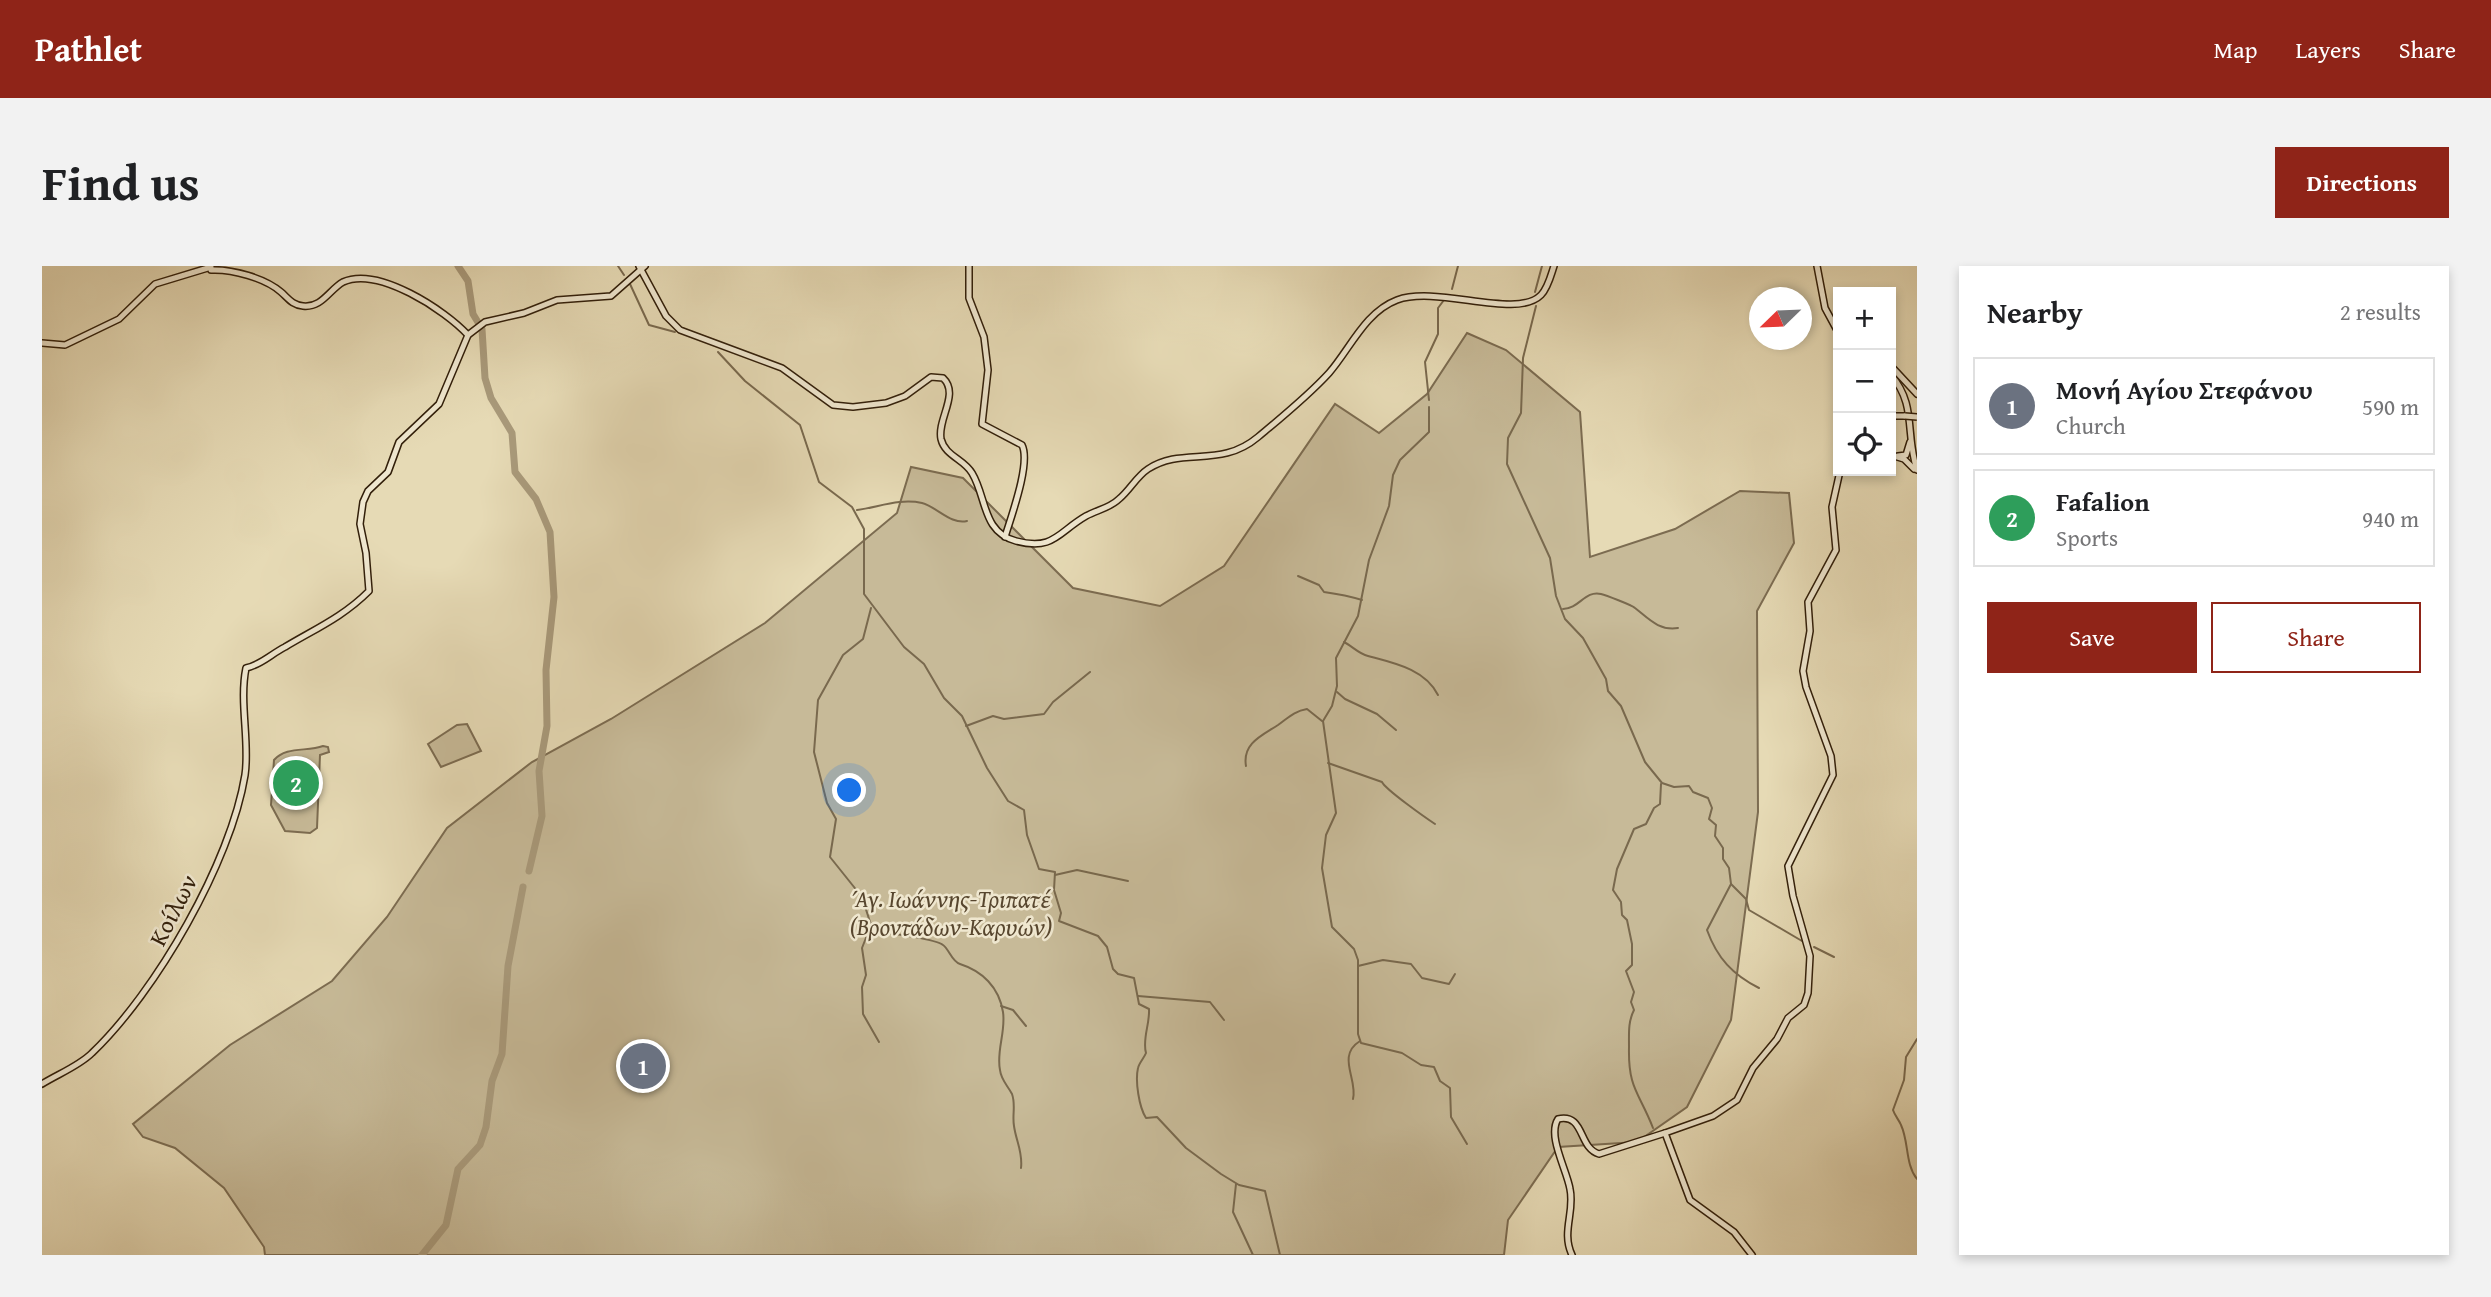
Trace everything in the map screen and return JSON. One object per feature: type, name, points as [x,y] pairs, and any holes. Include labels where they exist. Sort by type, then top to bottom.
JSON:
[{"type":"main road","points":[[969,266],[969,298],[984,337],[988,370],[982,424],[1017,443],[1024,452],[1020,483],[1005,537]]},
{"type":"main road","points":[[642,267],[666,316],[680,330],[782,368],[825,402],[838,407],[886,403],[905,396],[932,377],[943,378],[950,393],[941,426],[943,445],[973,475],[990,521],[1005,537],[1028,544],[1054,541],[1084,517],[1117,501],[1141,474],[1154,466],[1171,460],[1226,455],[1243,448],[1325,377],[1373,316],[1392,302],[1413,297],[1453,297],[1519,306],[1542,294],[1554,266]]},
{"type":"main road","points":[[1817,266],[1825,308],[1833,323]]},
{"type":"main road","points":[[642,267],[660,305]]},
{"type":"main road","points":[[42,343],[65,345],[119,319],[155,284],[211,269],[241,274],[280,290],[291,302],[302,306],[321,301],[345,281],[370,277],[412,292],[446,312],[468,335],[480,325],[569,297],[591,300],[611,296],[642,267]]},
{"type":"main road","points":[[631,279],[643,280],[649,286]]},
{"type":"main road","name":"Κοίλων","points":[[42,1084],[92,1053],[163,968],[215,868],[245,774],[243,726],[246,668],[260,663],[282,648],[334,621],[369,591],[360,524],[363,502],[368,491],[388,472],[396,446],[439,404],[468,335]]},
{"type":"main road","points":[[1896,371],[1917,394]]},
{"type":"main road","points":[[1896,382],[1908,398],[1917,471]]},
{"type":"main road","points":[[1896,416],[1917,417]]},
{"type":"main road","points":[[1911,434],[1908,452],[1898,456],[1917,471]]},
{"type":"main road","points":[[1572,1255],[1566,1237],[1571,1193],[1554,1134],[1558,1119],[1567,1117],[1575,1122],[1589,1148],[1599,1154],[1713,1116],[1737,1100],[1753,1068],[1777,1039],[1788,1018],[1804,1005],[1808,993],[1810,956],[1793,896],[1788,866],[1833,775],[1831,756],[1806,687],[1803,668],[1810,631],[1808,602],[1836,550],[1832,507],[1839,476]]},
{"type":"main road","points":[[1665,1133],[1690,1200],[1734,1232],[1752,1255]]},
{"type":"green space","name":"Άγ. Ιωάννης-Τριπατέ (Βροντάδων-Καρυών)","points":[[1467,333],[1506,350],[1580,412],[1590,557],[1675,529],[1740,491],[1789,493],[1794,543],[1757,611],[1758,812],[1731,1020],[1687,1107],[1637,1142],[1558,1147],[1508,1220],[1504,1255],[265,1255],[264,1247],[224,1188],[175,1148],[143,1137],[133,1124],[230,1045],[332,981],[387,917],[447,828],[532,762],[611,719],[765,623],[897,513],[911,467],[963,478],[1073,588],[1160,606],[1224,566],[1335,404],[1379,433],[1427,394]]},
{"type":"green space","points":[[467,724],[481,751],[441,767],[428,744],[457,725]]},
{"type":"green space","points":[[328,747],[329,752],[320,755],[317,828],[310,833],[285,831],[271,805],[274,760],[291,751]]},
{"type":"waterway","points":[[458,266],[468,281],[473,314],[482,329],[485,378],[491,398],[512,433],[515,472],[536,499],[550,532],[554,597],[546,670],[547,726],[539,771],[542,816],[529,871]]},
{"type":"waterway","points":[[618,266],[624,275]]},
{"type":"waterway","points":[[1452,289],[1458,266]]},
{"type":"waterway","points":[[1535,292],[1542,266]]},
{"type":"waterway","points":[[630,284],[649,325],[675,332]]},
{"type":"waterway","points":[[1429,400],[1425,362],[1438,334],[1438,308],[1444,300]]},
{"type":"waterway","points":[[1536,306],[1523,358],[1521,413],[1508,438],[1507,464],[1550,558],[1556,596],[1565,619],[1583,638],[1606,679],[1608,691],[1621,706],[1645,762],[1662,783],[1674,787],[1689,786],[1693,792],[1708,798],[1712,808],[1709,819],[1716,825],[1715,836],[1723,848],[1723,859],[1729,868],[1731,884],[1746,899],[1749,910],[1802,941]]},
{"type":"waterway","points":[[718,352],[745,381],[800,425],[819,482],[852,507],[864,529],[864,594],[904,647],[924,664],[944,698],[962,716],[987,768],[1008,801],[1024,810],[1027,835],[1039,869],[1055,872],[1054,890],[1061,913],[1059,921],[1098,936],[1107,947],[1113,969],[1118,974],[1134,978],[1139,1004],[1149,1009],[1146,1053],[1139,1066],[1137,1080],[1146,1118],[1157,1117],[1186,1148],[1221,1174],[1239,1185],[1265,1191],[1280,1255]]},
{"type":"waterway","points":[[1429,407],[1429,432],[1400,460],[1393,475],[1389,506],[1369,560],[1358,616],[1336,658],[1337,686],[1332,706],[1323,721],[1336,813],[1326,835],[1322,868],[1332,927],[1354,949],[1358,960],[1358,1034],[1361,1043],[1402,1053],[1421,1065],[1434,1067],[1440,1081],[1450,1088],[1451,1117],[1467,1144]]},
{"type":"waterway","points":[[857,510],[898,502],[914,502],[928,505],[955,520],[967,521]]},
{"type":"waterway","points":[[1298,576],[1319,585],[1324,592],[1362,600]]},
{"type":"waterway","points":[[1563,609],[1595,593],[1633,607],[1660,626],[1678,628]]},
{"type":"waterway","points":[[871,608],[863,639],[843,655],[818,700],[814,752],[827,803],[836,819],[830,857],[862,897],[870,922],[877,932],[939,943],[957,963],[975,971],[988,981],[998,995],[1003,1012],[1000,1070],[1013,1098],[1021,1168]]},
{"type":"waterway","points":[[1344,642],[1365,655],[1417,673],[1438,695]]},
{"type":"waterway","points":[[966,726],[993,716],[1004,719],[1044,714],[1053,702],[1090,672]]},
{"type":"waterway","points":[[1337,692],[1345,699],[1377,714],[1396,730]]},
{"type":"waterway","points":[[1246,766],[1250,746],[1295,713],[1307,709],[1322,721]]},
{"type":"waterway","points":[[1328,763],[1382,782],[1435,824]]},
{"type":"waterway","points":[[1653,1128],[1635,1090],[1630,1072],[1629,1032],[1634,1010],[1631,1002],[1634,992],[1626,971],[1632,965],[1632,944],[1627,920],[1622,915],[1621,902],[1613,890],[1617,869],[1634,829],[1646,824],[1654,808],[1660,804],[1661,784]]},
{"type":"waterway","points":[[1055,875],[1077,870],[1128,881]]},
{"type":"waterway","points":[[1731,884],[1707,930],[1727,965],[1759,988]]},
{"type":"waterway","points":[[422,1255],[446,1225],[458,1169],[480,1145],[486,1127],[492,1081],[502,1054],[508,966],[523,887]]},
{"type":"waterway","points":[[871,925],[862,948],[866,975],[862,987],[863,1014],[879,1042]]},
{"type":"waterway","points":[[1814,947],[1834,957]]},
{"type":"waterway","points":[[1358,966],[1383,960],[1411,964],[1422,978],[1449,984],[1455,974]]},
{"type":"waterway","points":[[1138,996],[1210,1002],[1224,1020]]},
{"type":"waterway","points":[[1001,1006],[1013,1010],[1026,1026]]},
{"type":"waterway","points":[[1917,1039],[1906,1057],[1904,1080],[1893,1110],[1900,1123],[1911,1167],[1917,1179]]},
{"type":"waterway","points":[[1353,1099],[1349,1054],[1360,1041]]},
{"type":"waterway","points":[[1236,1184],[1233,1212],[1253,1255]]},
{"type":"place","name":"Fafalion","points":[[296,783]]},
{"type":"place","name":"Μονή Αγίου Στεφάνου","points":[[643,1066]]}]
